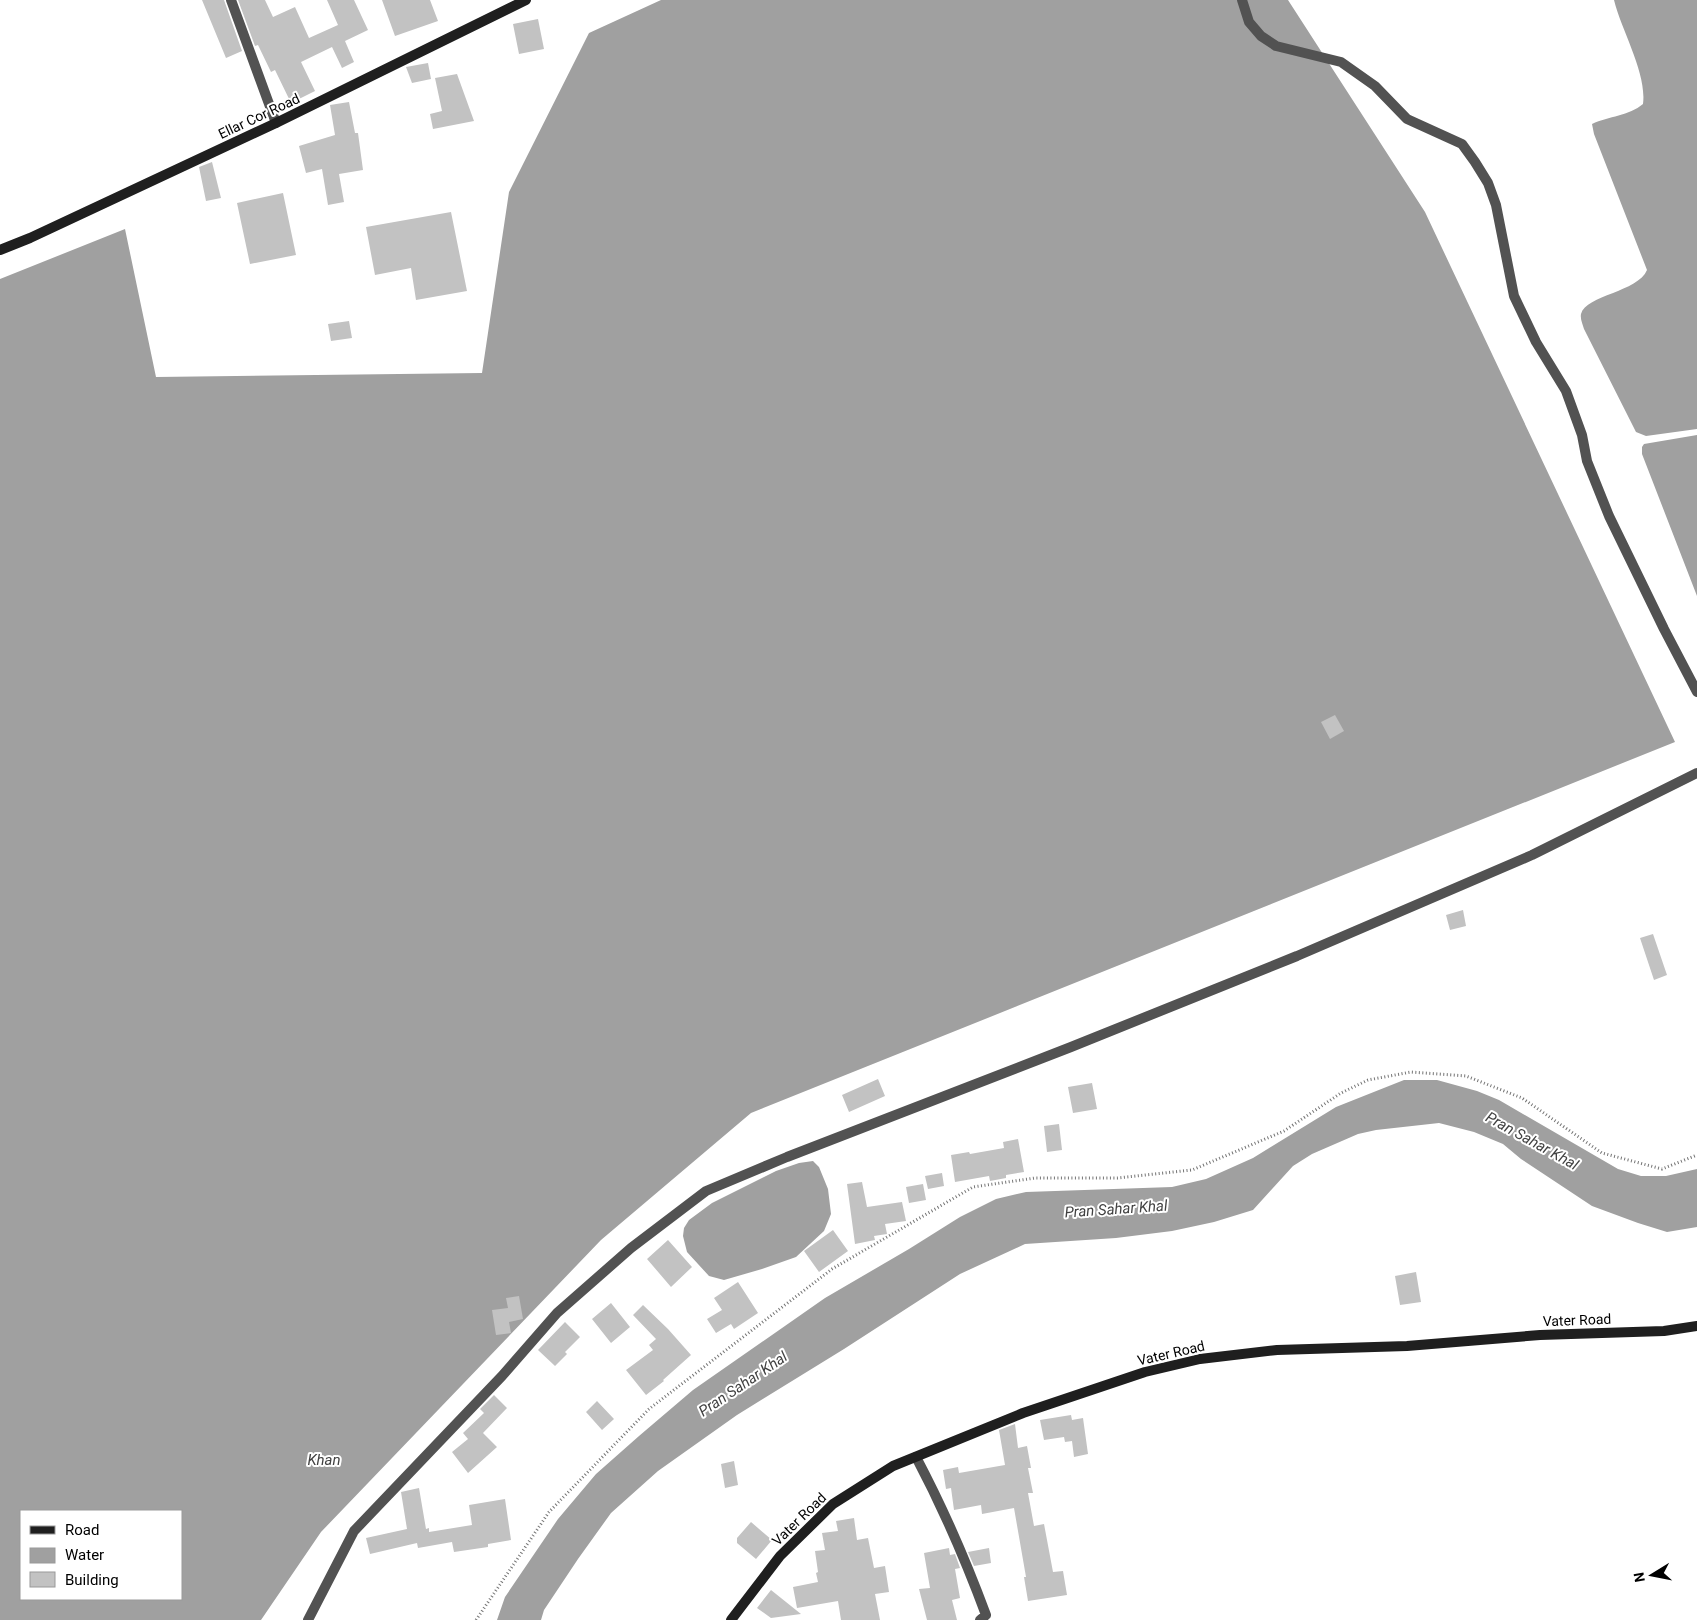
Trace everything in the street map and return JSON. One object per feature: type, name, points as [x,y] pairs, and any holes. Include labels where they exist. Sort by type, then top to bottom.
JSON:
[{"type":"street","points":[[231,0],[276,124]]},
{"type":"street","name":"Ellar Cor Road","points":[[0,250],[30,238],[276,124],[526,0]]},
{"type":"street","points":[[1242,0],[1249,22],[1261,36],[1276,46],[1341,62],[1376,86],[1407,118],[1462,144],[1476,162],[1488,183],[1496,205],[1514,296],[1536,342],[1566,391],[1582,435],[1587,461],[1609,516],[1697,692]]},
{"type":"street","points":[[308,1620],[354,1530],[502,1376],[557,1313],[631,1248],[706,1191],[787,1157],[1071,1047],[1297,956],[1532,854],[1697,773]]},
{"type":"street","name":"Vater Road","points":[[731,1620],[780,1556],[833,1504],[893,1466],[1022,1413],[1145,1372],[1200,1359],[1277,1350],[1407,1346],[1540,1335],[1664,1331],[1697,1326]]},
{"type":"street","points":[[916,1457],[938,1500],[976,1589],[986,1615],[980,1620]]},
{"type":"path","points":[[476,1620],[549,1512],[648,1409],[832,1269],[974,1187],[1034,1178],[1117,1178],[1192,1170],[1284,1131],[1341,1093],[1368,1080],[1411,1072],[1466,1076],[1522,1098],[1602,1153],[1662,1169],[1697,1154]]},
{"type":"water","name":"Khan","points":[[661,0],[1288,0],[1425,212],[1675,742],[751,1113],[601,1240],[321,1532],[261,1620],[0,1620],[0,279],[125,229],[156,377],[482,373],[509,192],[589,33]]},
{"type":"water","points":[[1614,0],[1697,0],[1697,429],[1646,436],[1636,432],[1584,329],[1581,318],[1585,308],[1592,302],[1634,283],[1647,270],[1594,134],[1592,124],[1632,111],[1643,104],[1643,92],[1638,66]]},
{"type":"water","points":[[1697,435],[1697,596],[1642,454],[1642,447],[1644,444]]},
{"type":"water","name":"Pran Sahar Khal","points":[[1404,1080],[1437,1080],[1477,1091],[1499,1100],[1618,1169],[1641,1176],[1666,1176],[1697,1169],[1697,1227],[1667,1232],[1592,1206],[1521,1159],[1503,1144],[1474,1132],[1439,1123],[1376,1130],[1358,1134],[1312,1154],[1293,1166],[1253,1210],[1214,1222],[1172,1231],[1116,1238],[1025,1244],[960,1274],[737,1415],[658,1471],[611,1513],[544,1610],[541,1620],[497,1620],[505,1597],[558,1519],[596,1474],[639,1436],[693,1390],[825,1298],[960,1217],[996,1199],[1026,1192],[1172,1187],[1206,1179],[1253,1158],[1336,1107]]},
{"type":"water","points":[[813,1161],[819,1167],[828,1189],[831,1214],[824,1231],[796,1257],[724,1280],[709,1276],[687,1252],[683,1236],[684,1228],[689,1220],[712,1203],[776,1171],[799,1163]]},
{"type":"building","points":[[202,0],[224,0],[242,51],[226,58]]},
{"type":"building","points":[[238,0],[265,0],[273,17],[295,7],[309,38],[338,25],[327,0],[354,0],[368,30],[345,41],[354,62],[342,68],[332,47],[301,62],[315,91],[291,103],[275,70],[271,72],[258,45],[255,46]]},
{"type":"building","points":[[382,0],[430,0],[438,21],[395,36]]},
{"type":"building","points":[[538,19],[544,49],[519,54],[513,24]]},
{"type":"building","points":[[428,63],[431,79],[412,83],[406,67]]},
{"type":"building","points":[[457,74],[474,121],[433,129],[430,114],[442,111],[435,78]]},
{"type":"building","points":[[349,102],[355,133],[358,133],[363,170],[339,174],[344,202],[328,205],[322,169],[306,173],[299,146],[335,135],[330,105]]},
{"type":"building","points":[[212,162],[221,198],[206,201],[199,167]]},
{"type":"building","points":[[283,193],[296,255],[250,264],[237,203]]},
{"type":"building","points":[[451,212],[467,291],[416,300],[411,268],[375,275],[366,227]]},
{"type":"building","points":[[349,321],[352,338],[331,341],[328,324]]},
{"type":"building","points":[[1335,715],[1344,731],[1330,739],[1321,722]]},
{"type":"building","points":[[1463,910],[1466,926],[1450,930],[1446,915]]},
{"type":"building","points":[[1653,934],[1667,975],[1654,980],[1640,938]]},
{"type":"building","points":[[878,1079],[885,1096],[849,1112],[842,1095]]},
{"type":"building","points":[[1092,1083],[1097,1109],[1073,1113],[1068,1087]]},
{"type":"building","points":[[1059,1124],[1062,1150],[1047,1152],[1044,1126]]},
{"type":"building","points":[[1018,1139],[1024,1172],[1006,1175],[1006,1178],[990,1181],[989,1176],[955,1182],[951,1155],[1004,1148],[1003,1142]]},
{"type":"building","points":[[942,1173],[944,1186],[928,1189],[925,1176]]},
{"type":"building","points":[[862,1182],[867,1207],[902,1202],[906,1221],[885,1224],[887,1234],[874,1236],[875,1240],[855,1244],[847,1184]]},
{"type":"building","points":[[923,1184],[926,1200],[909,1203],[906,1187]]},
{"type":"building","points":[[833,1230],[848,1251],[819,1272],[804,1251]]},
{"type":"building","points":[[668,1240],[692,1267],[671,1287],[647,1259]]},
{"type":"building","points":[[1416,1272],[1421,1302],[1400,1305],[1395,1276]]},
{"type":"building","points":[[738,1282],[758,1313],[734,1329],[731,1324],[716,1333],[707,1319],[722,1310],[714,1298]]},
{"type":"building","points":[[519,1296],[523,1319],[509,1322],[511,1333],[496,1335],[492,1310],[508,1308],[506,1298]]},
{"type":"building","points":[[611,1303],[630,1327],[611,1343],[592,1319]]},
{"type":"building","points":[[643,1305],[691,1355],[646,1395],[626,1370],[653,1350],[649,1345],[656,1339],[633,1315]]},
{"type":"building","points":[[565,1322],[580,1337],[565,1352],[567,1354],[555,1366],[538,1350]]},
{"type":"building","points":[[494,1395],[507,1408],[483,1433],[497,1447],[468,1473],[452,1452],[468,1439],[463,1433],[484,1413],[480,1409]]},
{"type":"building","points":[[597,1401],[614,1419],[602,1430],[586,1412]]},
{"type":"building","points":[[1071,1415],[1072,1420],[1083,1418],[1088,1454],[1074,1457],[1072,1441],[1065,1442],[1064,1437],[1044,1440],[1040,1420]]},
{"type":"building","points":[[1015,1424],[1018,1448],[1027,1446],[1031,1468],[1028,1468],[1033,1493],[1028,1493],[1034,1526],[1044,1524],[1053,1572],[1063,1571],[1067,1595],[1028,1601],[1024,1577],[1026,1577],[1014,1508],[982,1514],[981,1505],[954,1510],[951,1488],[946,1489],[943,1470],[958,1467],[959,1473],[1005,1465],[999,1430]]},
{"type":"building","points":[[734,1461],[738,1485],[725,1488],[721,1464]]},
{"type":"building","points":[[419,1488],[426,1529],[429,1528],[429,1532],[472,1525],[469,1505],[505,1499],[511,1540],[488,1544],[488,1547],[454,1552],[452,1542],[418,1548],[417,1543],[370,1554],[366,1538],[407,1529],[401,1492]]},
{"type":"building","points":[[854,1518],[857,1540],[868,1538],[874,1568],[885,1566],[889,1592],[875,1594],[880,1620],[841,1620],[838,1601],[797,1608],[793,1587],[818,1582],[815,1551],[825,1550],[822,1533],[838,1531],[836,1521]]},
{"type":"building","points":[[751,1522],[772,1540],[756,1559],[737,1543],[737,1538]]},
{"type":"building","points":[[949,1548],[950,1555],[955,1554],[960,1568],[955,1569],[960,1598],[952,1600],[957,1620],[927,1620],[919,1589],[930,1588],[924,1553]]},
{"type":"building","points":[[989,1548],[991,1563],[974,1566],[968,1552]]},
{"type":"building","points":[[771,1590],[801,1614],[771,1618],[757,1608]]}]
